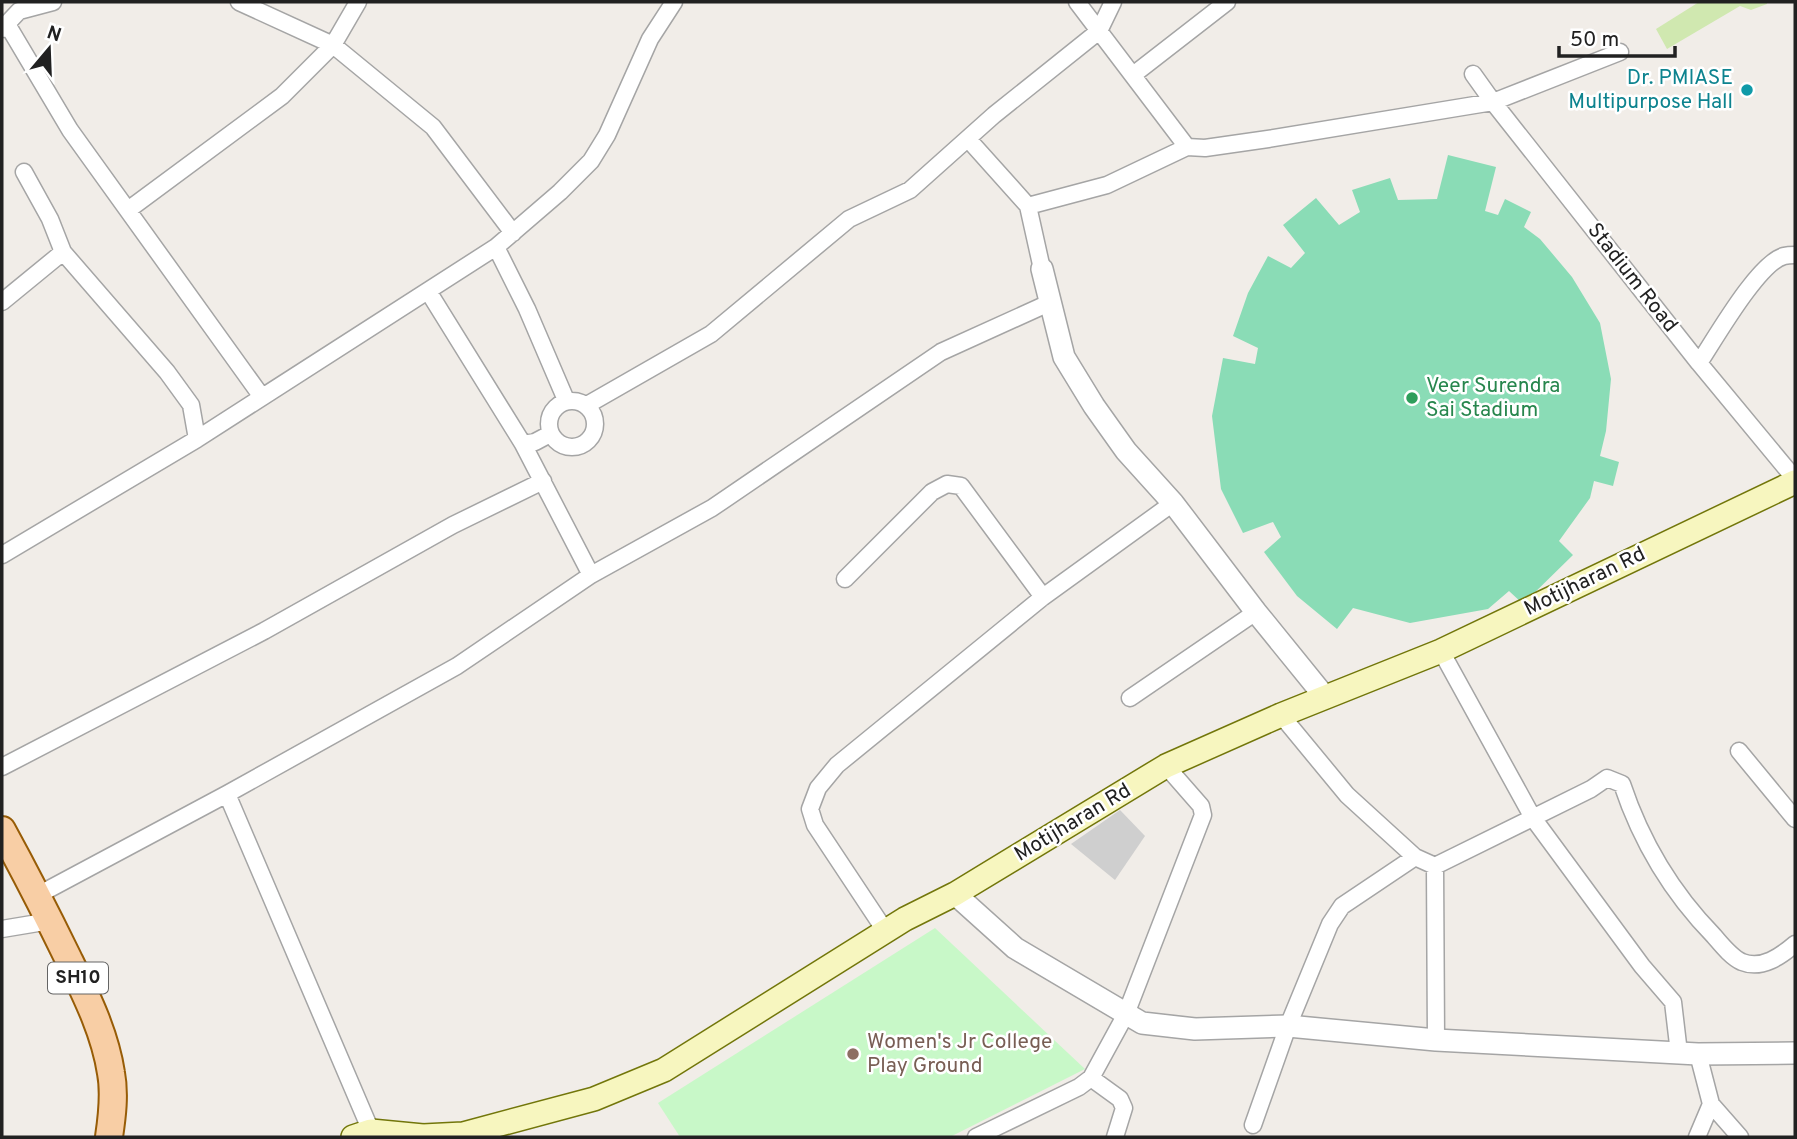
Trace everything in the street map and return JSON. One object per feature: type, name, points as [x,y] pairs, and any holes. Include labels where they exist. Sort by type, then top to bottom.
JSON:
[{"type":"main road","name":"Motijharan Rd","points":[[362,1134],[429,1137],[463,1134],[580,1103],[664,1070],[905,919],[955,894],[1166,766],[1281,715],[1441,651],[1795,481]]},
{"type":"main road","name":"SH10","points":[[2,830],[38,895],[86,994],[107,1051],[112,1076],[109,1137]]},
{"type":"street","points":[[53,2],[22,6],[4,27],[69,130],[262,397]]},
{"type":"street","points":[[239,2],[333,45],[433,127],[513,233]]},
{"type":"street","points":[[128,210],[282,96],[333,45],[358,2]]},
{"type":"street","points":[[2,555],[197,439],[496,247],[591,161],[607,135],[650,39],[674,2]]},
{"type":"street","points":[[1077,2],[1186,147]]},
{"type":"street","points":[[587,405],[711,334],[849,219],[910,190],[994,115],[1100,31],[1113,2]]},
{"type":"street","points":[[1133,75],[1227,2]]},
{"type":"street","points":[[1028,206],[1107,185],[1186,147],[1205,148],[1268,139],[1493,102],[1620,52]]},
{"type":"street","name":"Stadium Road","points":[[1473,74],[1795,481]]},
{"type":"street","points":[[968,139],[1028,206],[1064,357],[1094,406],[1126,451],[1173,503],[1325,697]]},
{"type":"street","points":[[24,172],[50,219],[63,252],[191,404],[197,439]]},
{"type":"street","points":[[496,247],[527,309],[566,400]]},
{"type":"street","points":[[2,302],[63,252]]},
{"type":"street","points":[[1699,363],[1745,293],[1782,256],[1795,255]]},
{"type":"street","points":[[428,291],[523,444],[591,575]]},
{"type":"street","points":[[38,895],[457,666],[591,575],[712,508],[941,352],[1049,303]]},
{"type":"street","points":[[566,400],[587,405],[594,415],[596,426],[591,438],[582,445],[570,447],[558,443],[550,434],[550,413],[566,400]]},
{"type":"street","points":[[523,444],[535,442],[550,434]]},
{"type":"street","points":[[2,767],[264,631],[453,525],[543,481]]},
{"type":"street","points":[[845,579],[932,492],[947,484],[961,486],[1043,597]]},
{"type":"street","points":[[886,932],[815,825],[810,808],[818,788],[837,765],[1043,597],[1173,503]]},
{"type":"street","points":[[1130,698],[1256,612]]},
{"type":"street","points":[[1441,651],[1533,818],[1642,966],[1673,1002],[1689,1054],[1711,1104],[1740,1137]]},
{"type":"street","points":[[1281,715],[1348,796],[1415,857],[1435,866]]},
{"type":"street","points":[[1739,751],[1795,819]]},
{"type":"street","points":[[976,1137],[1079,1087],[1090,1077],[1126,1014],[1203,815],[1201,806],[1166,766]]},
{"type":"street","points":[[1435,866],[1608,778],[1615,779],[1622,784],[1640,832],[1662,871],[1698,920],[1728,951],[1742,962],[1760,963],[1779,958],[1795,944]]},
{"type":"street","points":[[226,794],[362,1134]]},
{"type":"street","points":[[1252,1125],[1288,1026],[1330,924],[1342,906],[1415,857]]},
{"type":"street","points":[[1435,866],[1436,1040]]},
{"type":"street","points":[[955,894],[1015,948],[1142,1023],[1195,1029],[1288,1026],[1436,1040],[1689,1054],[1795,1053]]},
{"type":"street","points":[[2,929],[50,921]]},
{"type":"street","points":[[1090,1077],[1120,1099],[1124,1108],[1115,1137]]},
{"type":"street","points":[[1698,1137],[1711,1104]]},
{"type":"shaded area","points":[[1120,810],[1145,836],[1115,880],[1071,844]]},
{"type":"green space","points":[[1699,2],[1767,4],[1751,10],[1740,6],[1667,49],[1656,29]]},
{"type":"green space","name":"Veer Surendra Sai Stadium","points":[[1448,155],[1496,167],[1485,211],[1498,215],[1505,199],[1531,212],[1524,227],[1540,239],[1572,277],[1600,323],[1611,379],[1606,431],[1600,456],[1619,462],[1613,486],[1594,481],[1590,498],[1559,541],[1573,555],[1523,604],[1509,591],[1488,609],[1410,623],[1353,608],[1337,629],[1297,596],[1264,552],[1281,537],[1273,522],[1243,533],[1221,489],[1212,416],[1223,358],[1255,364],[1258,348],[1233,336],[1248,293],[1268,256],[1291,268],[1305,253],[1283,225],[1316,198],[1339,225],[1360,212],[1352,190],[1390,178],[1398,200],[1437,199]]},
{"type":"green space","points":[[935,928],[1085,1069],[950,1137],[680,1137],[658,1103]]},
{"type":"place","name":"Dr. PMIASE Multipurpose Hall","points":[[1747,90]]},
{"type":"place","name":"Veer Surendra Sai Stadium","points":[[1412,398]]},
{"type":"place","name":"Women's Jr College Play Ground","points":[[853,1054]]}]
